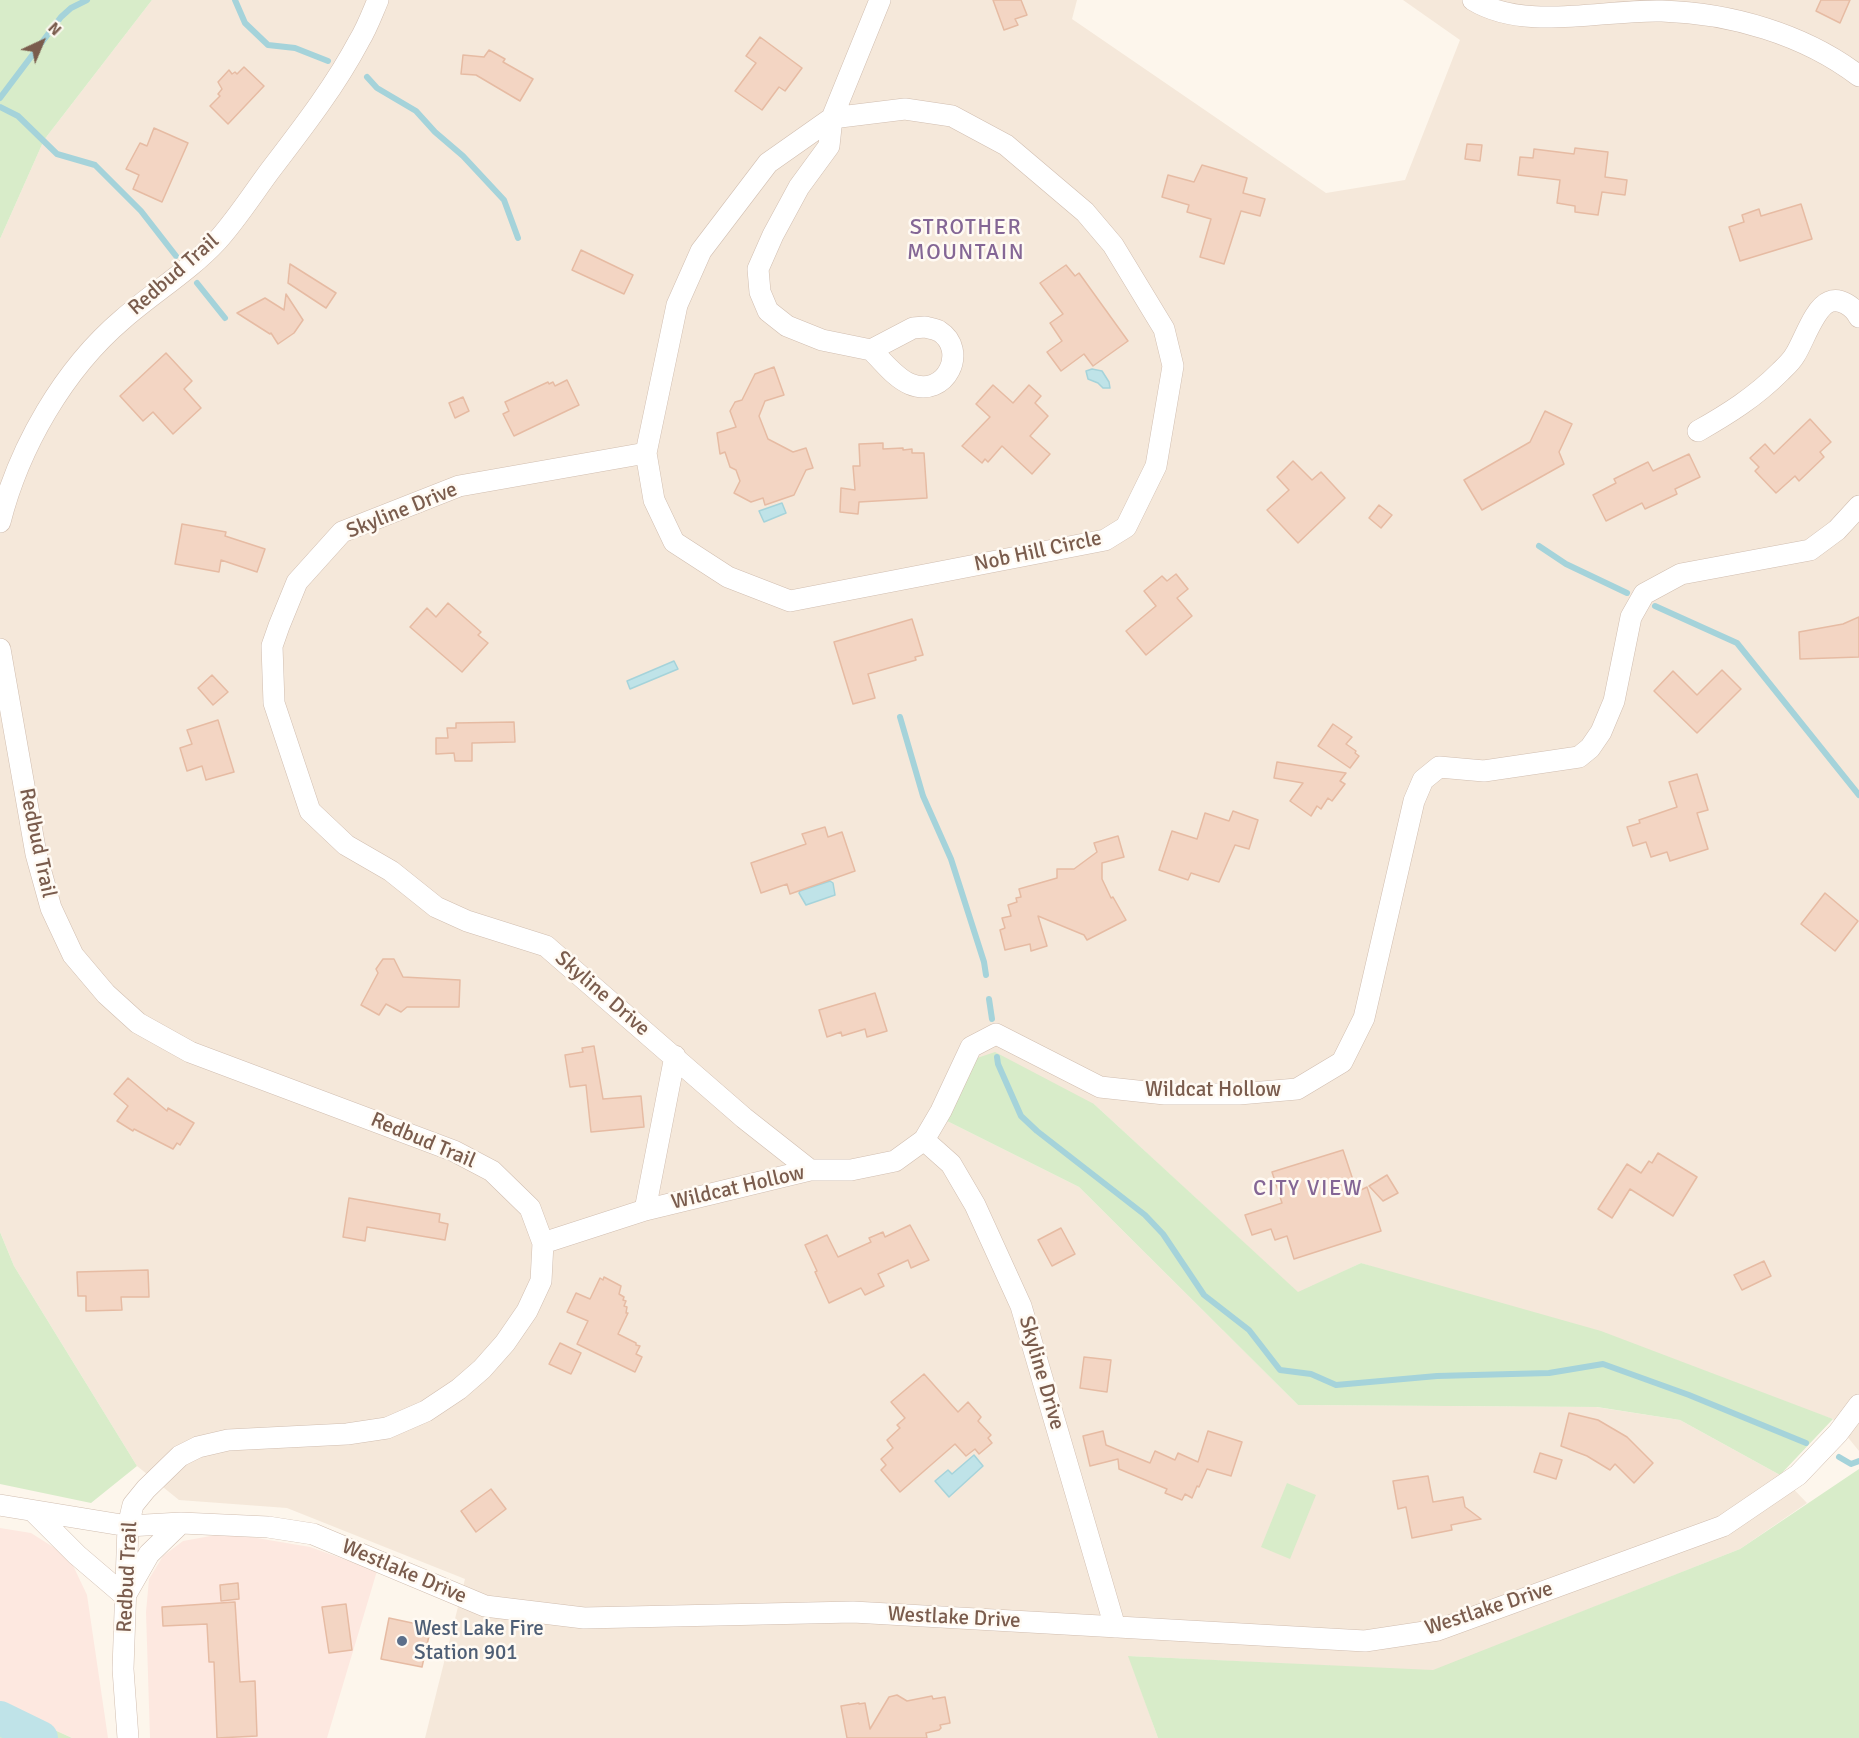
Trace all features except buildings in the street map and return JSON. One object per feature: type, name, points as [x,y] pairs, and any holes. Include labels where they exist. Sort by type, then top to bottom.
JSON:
[{"type":"street","name":"Redbud Trail","points":[[0,522],[16,470],[29,442],[57,395],[87,355],[122,320],[182,273],[218,240],[340,75],[361,39],[378,0]]},
{"type":"street","points":[[871,350],[822,340],[787,326],[768,311],[760,292],[758,269],[773,235],[799,188],[829,146],[832,118],[880,0]]},
{"type":"street","points":[[1473,0],[1484,7],[1527,16],[1570,17],[1662,11],[1714,17],[1778,32],[1841,62],[1859,76]]},
{"type":"street","name":"Nob Hill Circle","points":[[646,453],[654,500],[674,542],[728,577],[790,601],[1105,540],[1126,527],[1156,466],[1173,366],[1164,329],[1113,245],[1085,212],[1006,145],[952,116],[905,109],[832,118]]},
{"type":"street","points":[[646,453],[677,305],[701,251],[768,163],[832,118]]},
{"type":"street","points":[[1698,431],[1738,408],[1764,388],[1793,358],[1819,309],[1830,301],[1841,301],[1850,306],[1859,316]]},
{"type":"street","name":"Skyline Drive","points":[[646,453],[459,486],[342,532],[297,582],[279,626],[272,646],[274,703],[310,811],[346,845],[391,871],[436,907],[467,921],[546,946],[744,1118],[810,1170]]},
{"type":"street","name":"Wildcat Hollow","points":[[543,1243],[645,1210],[810,1170],[852,1170],[895,1161],[924,1140],[941,1111],[971,1047],[996,1034],[1100,1087],[1165,1094],[1239,1094],[1297,1089],[1342,1062],[1364,1018],[1414,801],[1423,780],[1439,767],[1484,771],[1579,757],[1590,748],[1601,732],[1614,701],[1631,617],[1644,594],[1681,574],[1810,550],[1837,530],[1859,506]]},
{"type":"street","name":"Redbud Trail","points":[[0,649],[36,854],[51,908],[73,955],[106,994],[138,1023],[190,1052],[454,1150],[492,1171],[530,1208],[543,1243],[541,1281],[526,1311],[490,1361],[459,1389],[426,1411],[387,1428],[347,1434],[228,1440],[198,1447],[180,1456],[133,1505],[128,1526],[123,1669],[128,1738]]},
{"type":"street","points":[[645,1210],[675,1056]]},
{"type":"street","name":"Skyline Drive","points":[[924,1140],[951,1164],[975,1205],[1021,1306],[1115,1627]]},
{"type":"street","name":"Westlake Drive","points":[[0,1505],[128,1526],[181,1523],[268,1527],[313,1534],[485,1606],[584,1618],[853,1612],[1365,1641],[1438,1630],[1723,1526],[1798,1475],[1838,1433],[1859,1406]]},
{"type":"street","points":[[33,1511],[77,1555],[125,1596],[149,1554],[181,1523]]},
{"type":"shaded area","points":[[152,0],[1077,0],[1072,19],[1326,193],[1405,180],[1460,40],[1403,0],[1859,0],[1859,1451],[1833,1419],[1361,1263],[1298,1293],[1094,1104],[947,1121],[1079,1187],[1298,1405],[1596,1407],[1680,1420],[1780,1475],[1807,1503],[1740,1549],[1433,1671],[1129,1656],[1158,1738],[425,1738],[465,1579],[287,1508],[179,1500],[137,1466],[14,1266],[0,1232],[0,239],[44,140]]},
{"type":"shaded area","points":[[0,1528],[31,1533],[69,1557],[87,1595],[108,1738],[72,1738],[0,1705]]},
{"type":"shaded area","points":[[227,1533],[310,1547],[377,1571],[327,1738],[150,1738],[146,1612],[149,1579],[163,1556],[183,1541]]},
{"type":"green space","points":[[0,0],[152,0],[44,140],[0,239]]},
{"type":"green space","points":[[995,1052],[1094,1104],[1298,1292],[1361,1263],[1601,1331],[1833,1419],[1780,1475],[1680,1420],[1597,1407],[1298,1405],[1079,1187],[947,1121],[977,1058]]},
{"type":"green space","points":[[0,1232],[14,1266],[137,1466],[91,1503],[0,1484]]},
{"type":"green space","points":[[1859,1469],[1859,1738],[1158,1738],[1128,1656],[1433,1670],[1740,1549]]},
{"type":"green space","points":[[1287,1483],[1316,1495],[1290,1559],[1261,1547]]},
{"type":"green space","points":[[0,1705],[72,1738],[0,1738]]},
{"type":"water","points":[[1092,369],[1102,371],[1110,388],[1103,388],[1088,379],[1086,371]]},
{"type":"water","points":[[782,503],[786,513],[764,522],[759,511]]},
{"type":"water","points":[[674,661],[678,669],[630,689],[627,681]]},
{"type":"water","points":[[830,881],[833,883],[835,895],[806,905],[800,891]]},
{"type":"water","points":[[974,1455],[983,1466],[949,1497],[935,1481],[948,1470],[952,1474]]},
{"type":"waterway","points":[[0,98],[61,17],[71,8],[87,0]]},
{"type":"waterway","points":[[235,0],[245,23],[268,45],[295,48],[328,61]]},
{"type":"waterway","points":[[367,77],[377,88],[416,111],[435,132],[463,156],[504,200],[518,238]]},
{"type":"waterway","points":[[0,107],[18,116],[57,154],[95,165],[141,211],[176,256]]},
{"type":"waterway","points":[[197,283],[225,318]]},
{"type":"waterway","points":[[1539,546],[1566,564],[1627,593]]},
{"type":"waterway","points":[[1655,606],[1737,643],[1859,795]]},
{"type":"waterway","points":[[900,717],[923,796],[951,859],[984,962],[986,975]]},
{"type":"waterway","points":[[989,999],[992,1019]]},
{"type":"waterway","points":[[997,1057],[1021,1116],[1145,1215],[1163,1234],[1204,1295],[1249,1330],[1280,1370],[1311,1374],[1336,1385],[1437,1376],[1549,1373],[1603,1364],[1689,1395],[1806,1443]]},
{"type":"waterway","points":[[1839,1457],[1851,1464],[1859,1461]]},
{"type":"waterway","points":[[0,1718],[41,1738]]},
{"type":"place","name":"West Lake Fire Station 901","points":[[402,1641]]},
{"type":"district","name":"STROTHER MOUNTAIN","points":[[966,240]]},
{"type":"district","name":"CITY VIEW","points":[[1308,1189]]}]
